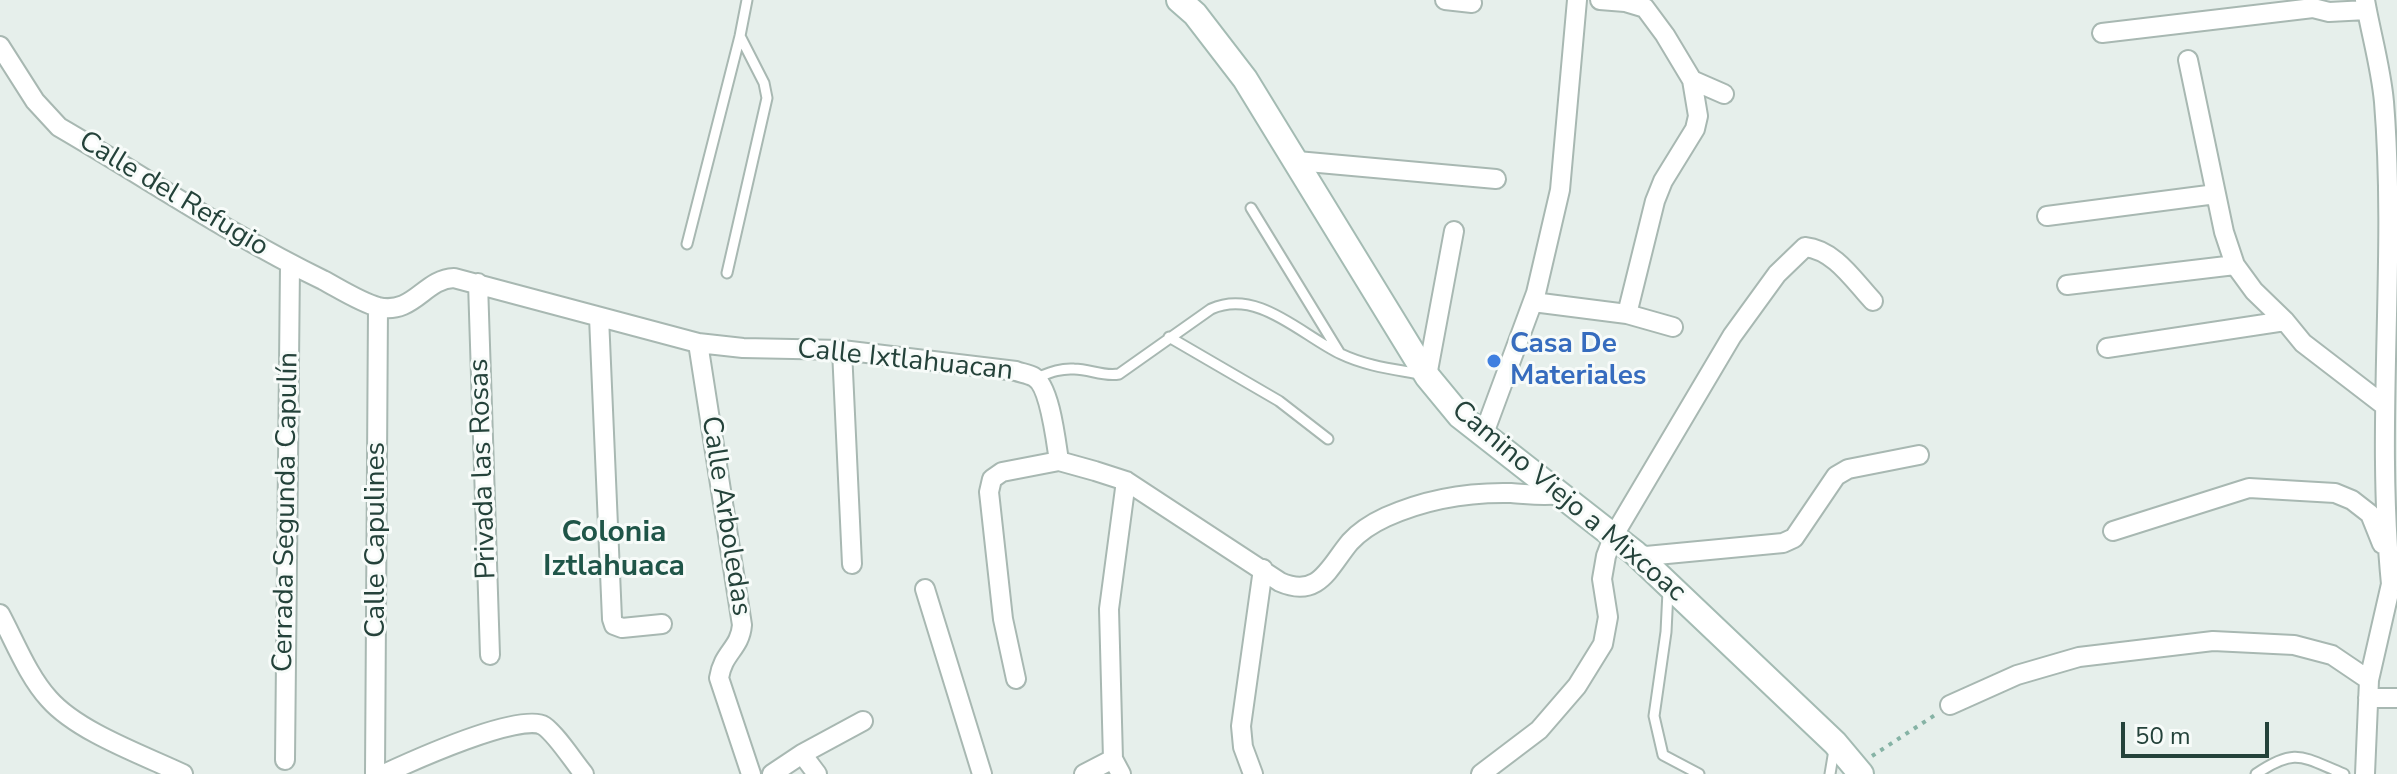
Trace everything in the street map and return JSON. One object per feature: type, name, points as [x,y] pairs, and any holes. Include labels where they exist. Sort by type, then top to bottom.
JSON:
[{"type":"main road","name":"Camino Viejo a Mixcoac","points":[[1179,0],[1195,14],[1245,79],[1427,376],[1460,416],[1635,553],[1835,743],[1857,771]]},
{"type":"street","points":[[1445,0],[1472,3]]},
{"type":"street","points":[[1483,436],[1533,302],[1560,190],[1577,0]]},
{"type":"street","points":[[1600,0],[1625,2],[1645,8],[1692,80],[1698,116],[1695,129],[1663,181],[1655,201],[1627,314]]},
{"type":"street","points":[[2102,33],[2310,4],[2329,12],[2366,5],[2384,101],[2392,197],[2385,406],[2388,557]]},
{"type":"street","name":"Calle del Refugio","points":[[0,46],[35,101],[59,127],[290,265],[378,307]]},
{"type":"street","points":[[2188,60],[2224,232],[2235,265],[2254,291],[2312,351],[2385,406]]},
{"type":"street","points":[[1692,80],[1724,94]]},
{"type":"street","points":[[1297,161],[1496,179]]},
{"type":"street","points":[[2047,216],[2216,194]]},
{"type":"street","points":[[1427,376],[1454,231]]},
{"type":"street","points":[[1481,774],[1539,730],[1577,686],[1603,644],[1608,617],[1602,579],[1614,535],[1732,336],[1789,261],[1805,247],[1817,248],[1831,256],[1873,301]]},
{"type":"street","name":"Cerrada Segunda Capulín","points":[[285,760],[290,265]]},
{"type":"street","points":[[2067,285],[2235,265]]},
{"type":"street","name":"Calle Ixtlahuacan","points":[[378,307],[394,308],[411,303],[446,278],[478,283],[698,343],[743,348],[811,347],[1016,371],[1036,378],[1043,388],[1059,461]]},
{"type":"street","name":"Privada las Rosas","points":[[478,283],[490,655]]},
{"type":"street","points":[[1533,302],[1627,314],[1673,327]]},
{"type":"street","name":"Calle Capulines","points":[[375,774],[378,307]]},
{"type":"street","points":[[599,317],[612,619],[614,625],[622,628],[662,624]]},
{"type":"street","points":[[2107,348],[2285,321]]},
{"type":"street","name":"Calle Arboledas","points":[[698,343],[742,625],[741,638],[721,663],[719,678],[751,774]]},
{"type":"street","points":[[842,350],[852,564]]},
{"type":"street","points":[[1635,553],[1646,556],[1783,543],[1794,538],[1836,476],[1848,469],[1919,455]]},
{"type":"street","points":[[1016,679],[1003,619],[989,492],[992,479],[1002,472],[1059,461],[1126,481],[1289,586],[1306,587],[1318,582],[1352,540],[1366,528],[1428,501],[1465,494],[1512,493],[1545,497],[1560,494]]},
{"type":"street","points":[[1084,774],[1117,766],[1109,609],[1126,481]]},
{"type":"street","points":[[2113,531],[2249,488],[2335,493],[2352,500],[2370,514],[2394,580],[2368,689],[2365,774]]},
{"type":"street","points":[[1253,774],[1243,747],[1241,726],[1263,569]]},
{"type":"street","points":[[925,589],[982,774]]},
{"type":"street","points":[[0,614],[47,697],[60,710],[80,724],[183,774]]},
{"type":"street","points":[[1950,705],[2017,675],[2079,657],[2213,641],[2294,645],[2332,655],[2368,689],[2397,698]]},
{"type":"street","points":[[384,774],[425,754],[517,723],[534,721],[545,726],[584,774]]},
{"type":"street","points":[[772,774],[863,721]]},
{"type":"street","points":[[802,754],[817,774]]},
{"type":"lane","points":[[687,244],[747,0]]},
{"type":"lane","points":[[727,273],[767,98],[764,83],[740,36]]},
{"type":"lane","points":[[1251,208],[1341,354]]},
{"type":"lane","points":[[1036,378],[1054,370],[1077,368],[1110,376],[1119,374],[1211,309],[1224,303],[1238,302],[1249,303],[1266,311],[1341,354],[1367,365],[1427,376]]},
{"type":"lane","points":[[1169,337],[1279,401],[1328,439]]},
{"type":"lane","points":[[1669,584],[1666,632],[1654,716],[1663,755],[1699,774]]},
{"type":"lane","points":[[1830,774],[1835,743]]},
{"type":"lane","points":[[2256,774],[2279,759],[2297,755],[2344,774]]},
{"type":"path","points":[[1857,771],[1950,705]]},
{"type":"place","name":"Casa De Materiales","points":[[1494,361]]},
{"type":"district","name":"Colonia Iztlahuaca","points":[[614,551]]}]
